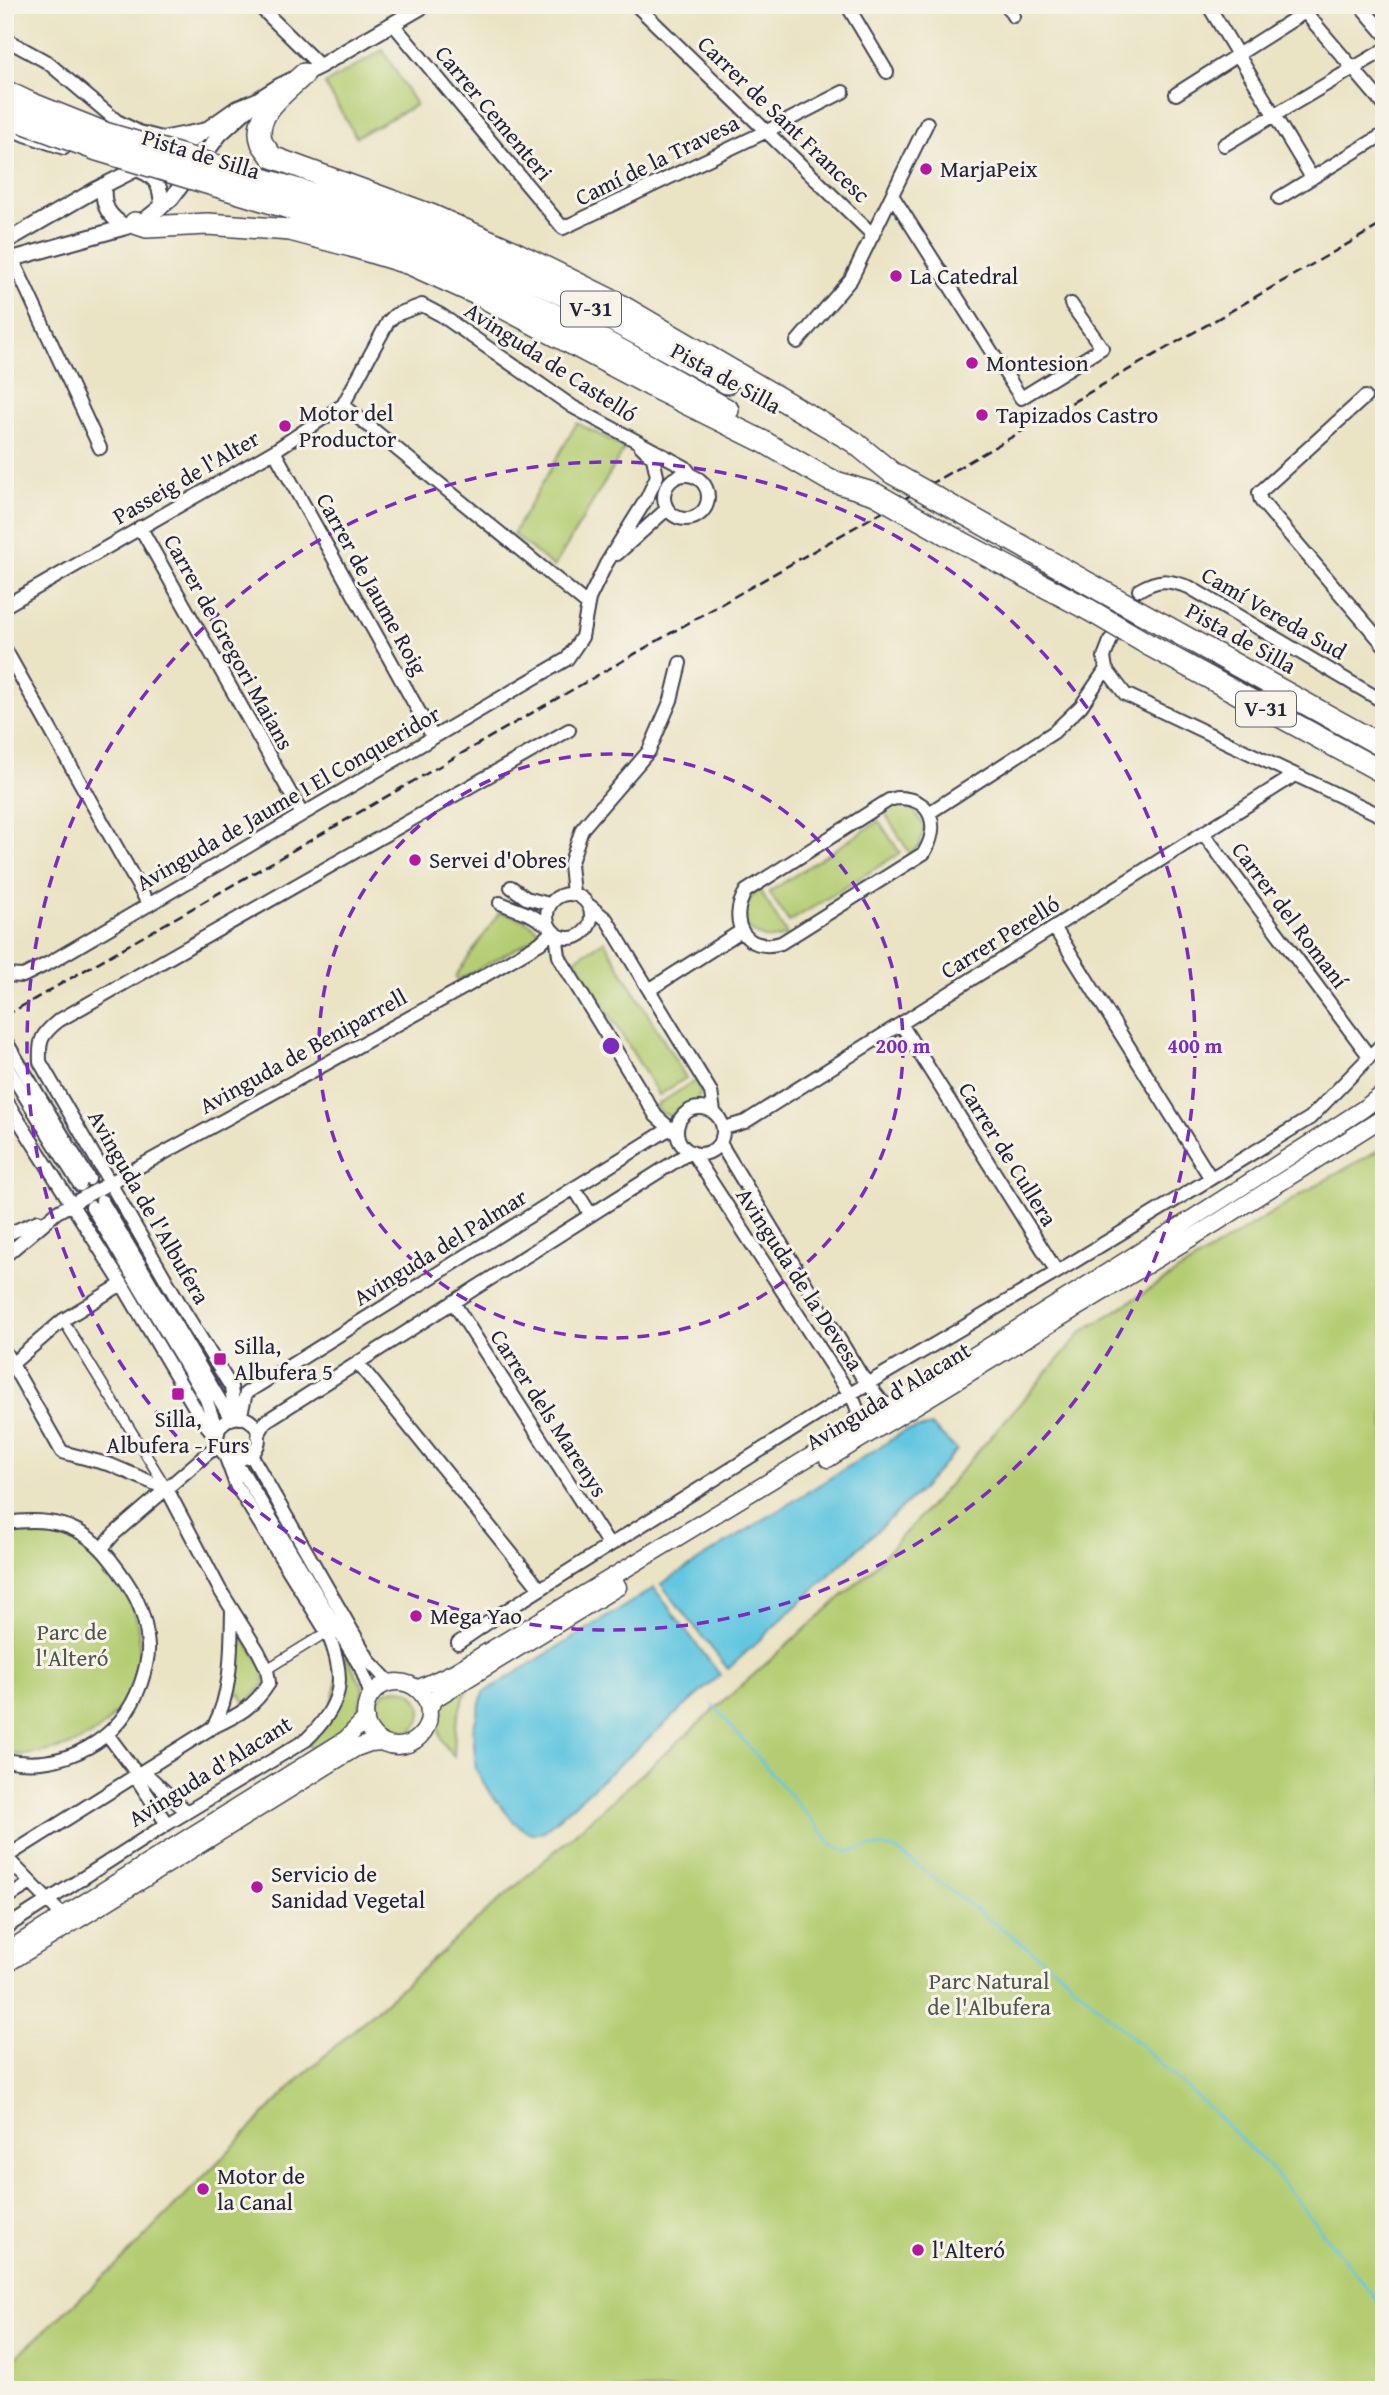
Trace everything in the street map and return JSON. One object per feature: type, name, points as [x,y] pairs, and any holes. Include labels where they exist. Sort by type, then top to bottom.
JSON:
[{"type":"highway","points":[[312,70],[266,112],[260,125],[262,142],[272,157],[431,215],[508,249],[615,302],[854,442],[892,473]]},
{"type":"highway","name":"Pista de Silla","points":[[5,92],[16,117],[105,133],[270,192],[491,282],[606,341],[946,534],[1384,773]]},
{"type":"highway","name":"Pista de Silla","points":[[270,192],[424,232],[500,264],[606,316],[1384,747]]},
{"type":"highway","points":[[130,225],[147,227],[208,224],[290,230],[410,264],[482,297],[764,442],[829,480],[875,494]]},
{"type":"main road","points":[[1373,1116],[1384,1093]]},
{"type":"main road","name":"Avinguda d'Alacant","points":[[417,1689],[454,1672],[737,1503],[1196,1218],[1373,1116]]},
{"type":"main road","name":"Avinguda d'Alacant","points":[[429,1707],[436,1698],[1216,1223],[1373,1116]]},
{"type":"main road","points":[[5,1965],[356,1748],[383,1742],[402,1746],[419,1737],[429,1721],[429,1707],[425,1697],[417,1689],[404,1683],[390,1683],[371,1695],[367,1702],[366,1718],[374,1736],[383,1742]]},
{"type":"main road","name":"Avinguda d'Alacant","points":[[5,1952],[346,1739],[366,1718]]},
{"type":"street","points":[[258,5],[312,70]]},
{"type":"street","points":[[5,242],[104,185],[186,144],[237,108],[312,70],[425,5]]},
{"type":"street","name":"Carrer de Sant Francesc","points":[[636,5],[873,235]]},
{"type":"street","points":[[847,5],[887,72]]},
{"type":"street","points":[[1208,5],[1312,178]]},
{"type":"street","points":[[1360,5],[1384,33]]},
{"type":"street","points":[[1176,94],[1307,8],[1384,105]]},
{"type":"street","name":"Carrer Cementeri","points":[[393,24],[563,228]]},
{"type":"street","points":[[5,39],[47,62],[117,121],[139,132],[162,138],[207,128]]},
{"type":"street","points":[[1224,145],[1384,50]]},
{"type":"street","name":"Camí de la Travesa","points":[[563,228],[844,92]]},
{"type":"street","points":[[100,448],[9,260],[147,218],[171,199],[220,134],[242,117],[257,100]]},
{"type":"street","points":[[16,117],[149,174],[157,181],[162,206]]},
{"type":"street","points":[[797,342],[845,287],[927,123]]},
{"type":"street","points":[[1279,198],[1384,134]]},
{"type":"street","points":[[104,185],[104,205],[108,214],[130,225]]},
{"type":"street","points":[[892,195],[1021,398],[1101,348],[1071,304]]},
{"type":"street","name":"Passeig de l'Alter","points":[[5,606],[274,451],[343,405],[388,322],[396,315],[422,305]]},
{"type":"street","name":"Avinguda de Castelló","points":[[422,305],[441,315],[573,407],[685,467],[692,476]]},
{"type":"street","points":[[1365,397],[1259,493],[1261,500],[1295,542],[1384,645]]},
{"type":"street","points":[[343,405],[588,605],[606,564],[647,498],[657,476],[653,458],[640,445]]},
{"type":"street","name":"Carrer de Jaume Roig","points":[[274,451],[433,737]]},
{"type":"street","points":[[692,476],[704,484],[707,491],[708,499],[703,512],[691,519],[672,515],[663,495],[665,489],[673,479],[692,476]]},
{"type":"street","points":[[647,498],[663,495]]},
{"type":"street","points":[[606,564],[667,509]]},
{"type":"street","name":"Carrer de Gregori Maians","points":[[140,527],[302,814]]},
{"type":"street","name":"Camí Vereda Sud","points":[[1139,590],[1154,581],[1171,581],[1189,587],[1384,702]]},
{"type":"street","name":"Avinguda de Jaume I El Conqueridor","points":[[5,975],[23,976],[567,659],[582,637],[588,605]]},
{"type":"street","points":[[1111,639],[1104,657],[1106,669],[1125,694],[1384,817]]},
{"type":"street","points":[[5,649],[149,905]]},
{"type":"street","points":[[573,893],[570,865],[582,830],[649,751],[671,700],[680,663]]},
{"type":"street","points":[[929,813],[1054,732],[1081,706],[1106,669]]},
{"type":"street","name":"Avinguda de l'Albufera","points":[[235,1418],[231,1387],[40,1062],[39,1043],[58,1021],[569,730]]},
{"type":"street","name":"Carrer Perelló","points":[[724,1128],[745,1122],[1296,775]]},
{"type":"street","points":[[911,799],[929,813],[933,829],[923,853],[792,936],[774,945],[761,944],[741,931],[738,923],[739,905],[746,891],[753,885],[889,800],[911,799]]},
{"type":"street","name":"Carrer del Romaní","points":[[1203,833],[1369,1056]]},
{"type":"street","points":[[511,887],[526,898],[550,904]]},
{"type":"street","points":[[258,1436],[253,1424],[235,1418],[220,1427],[222,1446],[240,1459],[251,1455],[266,1422],[691,1152],[706,1153],[720,1143],[724,1128],[714,1112],[711,1092],[607,920],[581,896],[573,893],[559,895],[550,904],[547,912],[562,962],[656,1116],[675,1129],[680,1142],[691,1152]]},
{"type":"street","points":[[500,903],[531,915],[553,930],[572,938],[584,933],[590,923],[590,906]]},
{"type":"street","points":[[1054,927],[1210,1177]]},
{"type":"street","name":"Avinguda de Beniparrell","points":[[57,1212],[465,987],[540,943],[553,930]]},
{"type":"street","points":[[649,990],[741,931]]},
{"type":"street","name":"Carrer de Cullera","points":[[901,1024],[1057,1272]]},
{"type":"street","name":"Avinguda de l'Albufera","points":[[5,1040],[84,1182],[5,1064]]},
{"type":"street","name":"Avinguda d'Alacant","points":[[458,1643],[850,1394],[1310,1118],[1384,1042]]},
{"type":"street","name":"Avinguda de l'Albufera","points":[[5,1099],[122,1284],[202,1420],[244,1474],[361,1668],[371,1695]]},
{"type":"street","points":[[675,1129],[682,1116],[690,1110],[706,1108],[714,1112]]},
{"type":"street","name":"Avinguda del Palmar","points":[[235,1418],[246,1393],[573,1188],[675,1129]]},
{"type":"street","name":"Avinguda de la Devesa","points":[[720,1143],[868,1385],[883,1403],[894,1405]]},
{"type":"street","name":"Avinguda de la Devesa","points":[[691,1152],[850,1394],[858,1411],[850,1433]]},
{"type":"street","points":[[573,1188],[591,1215]]},
{"type":"street","name":"Avinguda de l'Albufera","points":[[222,1446],[210,1405],[97,1204],[235,1418]]},
{"type":"street","points":[[5,1235],[57,1212]]},
{"type":"street","points":[[5,1256],[57,1212]]},
{"type":"street","points":[[122,1284],[63,1320],[7,1362],[62,1452],[111,1465],[167,1489]]},
{"type":"street","name":"Carrer dels Marenys","points":[[453,1303],[610,1545]]},
{"type":"street","points":[[62,1915],[6,1857],[214,1727],[236,1716],[255,1703],[269,1683],[267,1669],[258,1651],[232,1611],[167,1489],[63,1320]]},
{"type":"street","points":[[358,1363],[540,1589]]},
{"type":"street","points":[[102,1548],[114,1534],[209,1452],[222,1446]]},
{"type":"street","name":"Avinguda d'Alacant","points":[[5,1928],[167,1824],[306,1740],[333,1709],[341,1673],[335,1650],[327,1632],[236,1485],[222,1446]]},
{"type":"street","points":[[251,1455],[370,1662],[390,1683]]},
{"type":"street","points":[[5,1523],[51,1521],[74,1528],[102,1548],[124,1574],[139,1601],[146,1626],[148,1649],[146,1669],[138,1692],[125,1716],[107,1734],[76,1755],[48,1762],[20,1763],[5,1760]]},
{"type":"street","points":[[214,1727],[221,1712],[227,1685],[232,1611]]},
{"type":"street","points":[[267,1669],[327,1632]]},
{"type":"street","points":[[107,1734],[138,1774],[167,1824]]},
{"type":"street","points":[[138,1774],[187,1812]]},
{"type":"street","points":[[5,1899],[31,1883]]},
{"type":"green space","points":[[383,50],[416,105],[356,137],[325,84]]},
{"type":"green space","points":[[577,423],[625,448],[554,567],[513,534]]},
{"type":"green space","points":[[903,804],[915,813],[924,826],[920,845],[910,854],[883,810]]},
{"type":"green space","points":[[879,821],[900,853],[789,922],[769,892]]},
{"type":"green space","points":[[758,887],[787,935],[764,938],[745,925],[745,907]]},
{"type":"green space","points":[[499,913],[526,921],[539,932],[537,937],[458,980],[455,977]]},
{"type":"green space","points":[[604,941],[686,1078],[659,1095],[575,959]]},
{"type":"green space","points":[[697,1080],[700,1093],[689,1107],[671,1116],[661,1113],[655,1106]]},
{"type":"green space","name":"Parc Natural de l'Albufera","points":[[1384,1147],[1384,2390],[5,2390],[5,2367],[125,2257],[304,2074],[867,1574],[1083,1331],[1313,1187]]},
{"type":"green space","name":"Parc de l'Alteró","points":[[23,1529],[69,1537],[80,1541],[96,1555],[129,1597],[138,1626],[139,1650],[136,1674],[127,1696],[114,1715],[98,1731],[77,1743],[53,1750],[17,1755],[5,1753],[5,1532]]},
{"type":"green space","points":[[238,1631],[264,1668],[264,1685],[245,1704],[240,1693],[229,1699],[235,1634]]},
{"type":"green space","points":[[347,1657],[363,1687],[358,1716],[355,1722],[338,1735],[312,1751],[308,1743],[326,1727],[342,1658]]},
{"type":"green space","points":[[471,1682],[455,1726],[454,1757],[444,1745],[440,1734],[437,1707]]},
{"type":"green space","points":[[398,1689],[414,1696],[421,1712],[414,1728],[398,1735],[382,1728],[375,1712],[382,1696]]},
{"type":"water","points":[[932,1426],[957,1450],[921,1490],[728,1669],[661,1584],[905,1431]]},
{"type":"water","points":[[654,1588],[720,1675],[544,1831],[535,1834],[526,1831],[513,1821],[487,1789],[476,1770],[473,1730],[483,1693]]},
{"type":"waterway","points":[[713,1705],[832,1844],[847,1852],[873,1846],[899,1852],[1064,1975],[1273,2171],[1384,2309]]},
{"type":"railway","points":[[5,1016],[1384,223]]},
{"type":"place","name":"MarjaPeix","points":[[926,169]]},
{"type":"place","name":"La Catedral","points":[[896,276]]},
{"type":"place","name":"Montesion","points":[[972,363]]},
{"type":"place","name":"Tapizados Castro","points":[[982,415]]},
{"type":"place","name":"Motor del Productor","points":[[285,426]]},
{"type":"place","name":"Servei d'Obres","points":[[415,860]]},
{"type":"place","name":"Silla, Albufera 5","points":[[220,1359]]},
{"type":"place","name":"Silla, Albufera - Furs","points":[[178,1394]]},
{"type":"place","name":"Mega Yao","points":[[416,1616]]},
{"type":"place","name":"Servicio de Sanidad Vegetal","points":[[257,1887]]},
{"type":"place","name":"Motor de la Canal","points":[[203,2189]]},
{"type":"place","name":"l'Alteró","points":[[918,2250]]}]
